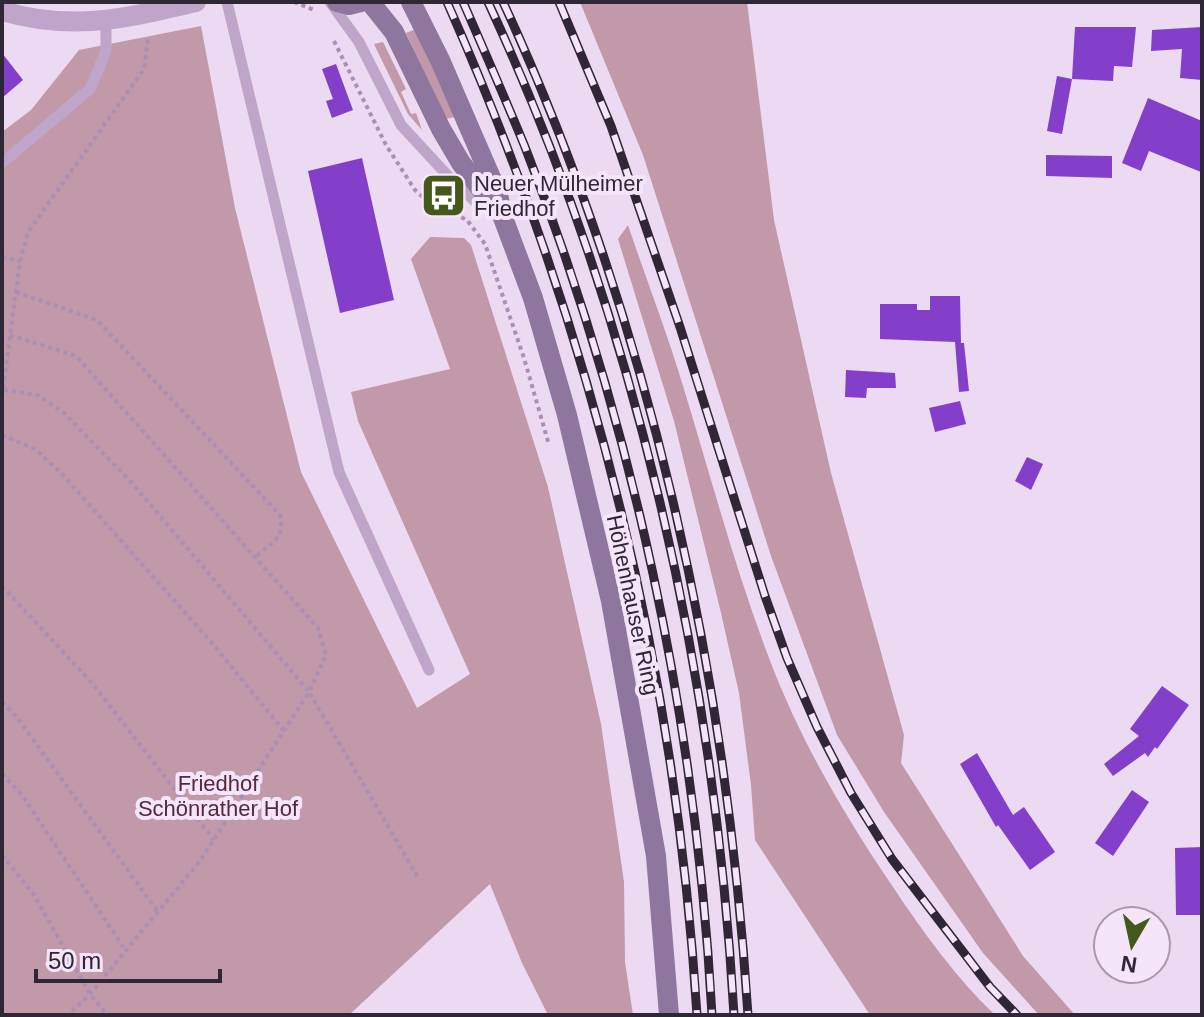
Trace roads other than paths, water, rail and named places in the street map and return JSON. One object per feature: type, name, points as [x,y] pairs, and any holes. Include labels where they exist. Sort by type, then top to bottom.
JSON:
[{"type":"street","points":[[2,11],[58,22],[106,22],[196,2]]},
{"type":"street","points":[[337,2],[349,5],[361,2]]},
{"type":"street","name":"Höhenhauser Ring","points":[[370,2],[394,32],[454,152],[502,215]]},
{"type":"street","name":"Höhenhauser Ring","points":[[411,2],[440,60],[498,194],[502,215],[533,298],[567,415],[611,601],[656,856],[669,1015]]},
{"type":"lane","points":[[227,2],[339,472],[429,670]]},
{"type":"lane","points":[[330,2],[359,42],[401,125],[479,205],[502,215]]},
{"type":"lane","points":[[2,163],[90,89],[106,51],[106,22]]},
{"type":"railway","points":[[447,2],[498,124],[543,247],[583,371],[617,497],[646,625],[669,754],[686,884],[697,1015]]},
{"type":"railway","points":[[463,2],[525,147],[563,251],[598,358],[627,465],[653,574],[674,683],[704,904],[712,1015]]},
{"type":"railway","points":[[488,2],[540,122],[586,245],[625,370],[659,497],[686,625],[708,755],[724,885],[734,1015]]},
{"type":"railway","points":[[503,2],[555,122],[600,245],[639,370],[672,497],[699,626],[721,755],[737,885],[748,1015]]},
{"type":"railway","points":[[559,2],[611,126],[680,327],[765,596],[787,658],[817,727],[851,793],[892,859],[990,987],[1017,1015]]},
{"type":"place","name":"Neuer Mülheimer Friedhof","points":[[443,196]]},
{"type":"park label","name":"Friedhof Schönrather Hof","points":[[218,796]]}]
